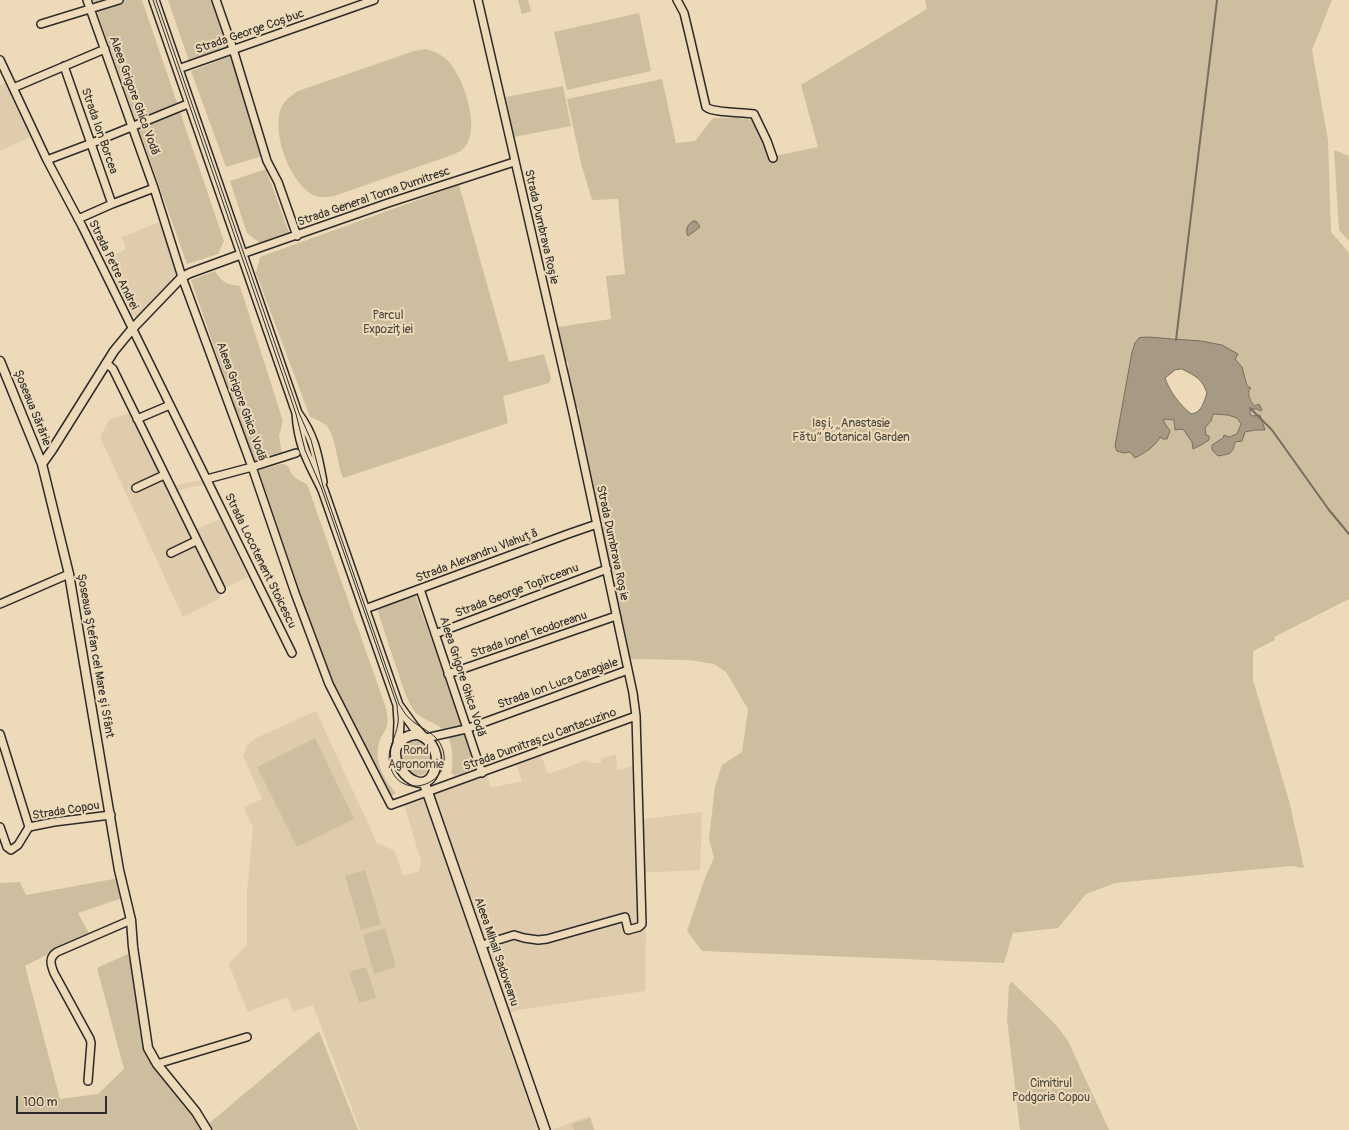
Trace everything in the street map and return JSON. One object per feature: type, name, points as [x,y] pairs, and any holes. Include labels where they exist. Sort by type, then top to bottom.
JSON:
[{"type":"main road","points":[[154,0],[297,413],[298,428],[302,445],[308,462],[323,490],[398,705],[399,722],[396,757],[403,774],[413,781],[424,782],[432,776],[437,763],[434,749],[398,705]]},
{"type":"main road","points":[[398,746],[400,741],[407,735],[417,734],[424,737]]},
{"type":"main road","name":"Aleea Mihail Sadoveanu","points":[[424,782],[545,1130]]},
{"type":"street","name":"Aleea Grigore Ghica Vodă","points":[[87,0],[154,188],[182,277],[252,467],[295,593],[329,684],[391,804]]},
{"type":"street","points":[[41,24],[119,0]]},
{"type":"street","points":[[216,0],[268,160],[278,182],[297,236]]},
{"type":"street","name":"Strada George Coșbuc","points":[[178,69],[374,0]]},
{"type":"street","name":"Strada Dumbrava Roșie","points":[[478,0],[514,162],[573,413],[633,693],[636,716],[642,924],[639,928],[628,930],[625,917],[547,939],[538,940],[514,935],[482,946]]},
{"type":"street","points":[[677,0],[684,13],[706,106],[709,110],[714,111],[754,114],[773,158]]},
{"type":"street","points":[[13,88],[105,49]]},
{"type":"street","name":"Strada Petre Andrei","points":[[0,60],[47,160],[78,218],[207,479]]},
{"type":"street","name":"Strada Ion Borcea","points":[[64,66],[112,204]]},
{"type":"street","points":[[47,160],[190,103]]},
{"type":"street","name":"Strada General Toma Dumitresc","points":[[242,254],[388,203],[514,162]]},
{"type":"street","points":[[78,218],[154,188]]},
{"type":"street","points":[[42,464],[106,363],[133,328],[182,277],[242,254]]},
{"type":"street","name":"Șoseaua Sărărie","points":[[0,361],[42,464]]},
{"type":"street","points":[[106,363],[113,369],[221,589]]},
{"type":"street","points":[[137,420],[170,405]]},
{"type":"street","points":[[207,479],[296,453]]},
{"type":"street","name":"Șoseaua Ștefan cel Mare și Sfânt","points":[[42,464],[69,574],[120,870],[132,920],[133,947],[148,1048],[157,1064],[196,1112],[207,1130]]},
{"type":"street","points":[[136,488],[164,475]]},
{"type":"street","name":"Strada Locotenent Stoicescu","points":[[207,479],[292,653]]},
{"type":"street","name":"Strada Alexandru Vlahuță","points":[[365,609],[597,524]]},
{"type":"street","points":[[171,553],[196,540]]},
{"type":"street","name":"Strada George Topîrceanu","points":[[435,634],[607,569]]},
{"type":"street","points":[[0,604],[69,574]]},
{"type":"street","name":"Aleea Grigore Ghica Vodă","points":[[420,589],[482,773]]},
{"type":"street","name":"Strada Ionel Teodoreanu","points":[[448,674],[616,616]]},
{"type":"street","name":"Strada Ion Luca Caragiale","points":[[424,737],[466,729],[628,670]]},
{"type":"street","name":"Strada Dumitrașcu Cantacuzino","points":[[391,804],[482,773],[636,716]]},
{"type":"street","points":[[0,734],[29,827]]},
{"type":"street","name":"Strada Copou","points":[[0,827],[7,847],[11,850],[18,845],[29,827],[54,822],[111,815]]},
{"type":"street","points":[[88,1081],[90,1039],[54,973],[50,962],[56,952],[132,920]]},
{"type":"street","points":[[157,1064],[247,1037]]},
{"type":"shaded area","points":[[6,83],[32,136],[0,151],[0,85]]},
{"type":"shaded area","points":[[694,221],[697,222],[700,227],[688,236],[687,227]]},
{"type":"shaded area","points":[[160,222],[178,274],[158,299],[137,316],[132,315],[128,311],[103,260],[126,249],[122,237]]},
{"type":"shaded area","points":[[1147,337],[1201,341],[1222,345],[1238,354],[1235,359],[1242,367],[1247,386],[1251,388],[1249,390],[1250,399],[1255,406],[1259,404],[1262,410],[1252,409],[1250,411],[1250,415],[1260,415],[1265,430],[1245,432],[1242,441],[1235,442],[1232,452],[1218,456],[1212,450],[1212,445],[1223,438],[1224,435],[1229,437],[1237,434],[1241,424],[1237,418],[1228,415],[1213,414],[1211,421],[1205,428],[1206,435],[1209,436],[1209,440],[1193,449],[1192,442],[1183,429],[1175,430],[1174,420],[1164,419],[1164,422],[1170,431],[1167,439],[1160,437],[1152,447],[1135,458],[1130,452],[1124,453],[1117,451],[1115,446],[1132,352],[1135,343],[1139,338]],"holes":[[[1182,369],[1200,381],[1207,393],[1204,403],[1200,409],[1191,414],[1175,398],[1165,378],[1175,370]]]},
{"type":"shaded area","points":[[129,413],[142,421],[172,486],[202,480],[205,484],[176,491],[194,530],[221,519],[248,577],[223,589],[219,599],[183,617],[100,437],[109,420]]},
{"type":"shaded area","points":[[316,711],[377,843],[395,851],[403,876],[419,871],[421,861],[404,804],[487,774],[491,788],[522,781],[516,764],[541,755],[548,774],[587,760],[589,763],[601,763],[601,759],[616,754],[617,770],[633,766],[635,820],[702,812],[700,870],[636,873],[638,923],[646,925],[645,991],[518,1010],[499,1017],[538,1130],[360,1130],[313,1005],[293,1012],[287,997],[248,1012],[229,965],[247,945],[247,892],[253,828],[244,807],[262,799],[243,756],[247,746],[256,738]]},
{"type":"shaded area","points":[[590,1116],[595,1130],[551,1130]]},
{"type":"green space","points":[[93,0],[142,0],[224,241],[218,254],[187,264]]},
{"type":"green space","points":[[168,0],[211,0],[227,47],[189,61]]},
{"type":"green space","points":[[518,0],[528,0],[531,11],[522,14]]},
{"type":"green space","name":"Iași, „Anastasie Fătu” Botanical Garden","points":[[925,0],[1332,0],[1312,50],[1328,140],[1331,232],[1349,253],[1349,599],[1274,637],[1275,640],[1253,651],[1253,680],[1290,804],[1304,868],[1291,866],[1115,883],[1086,894],[1058,928],[1013,933],[1004,963],[702,951],[687,931],[705,878],[714,858],[709,839],[715,786],[722,765],[742,752],[748,709],[726,672],[714,664],[689,660],[630,659],[614,583],[616,581],[612,575],[602,528],[604,526],[603,521],[600,518],[578,416],[580,415],[578,408],[575,407],[567,370],[569,368],[568,362],[565,360],[558,327],[611,319],[606,276],[625,274],[618,199],[592,200],[581,163],[567,99],[662,79],[676,143],[695,141],[713,118],[734,118],[751,120],[757,125],[770,157],[818,147],[801,85],[927,9]],"holes":[[[1171,337],[1235,359],[1241,366],[1244,373],[1249,390],[1250,401],[1257,408],[1252,409],[1250,411],[1250,415],[1253,416],[1261,429],[1243,434],[1237,441],[1234,450],[1212,445],[1223,438],[1237,434],[1241,424],[1237,418],[1228,415],[1213,414],[1211,421],[1205,428],[1206,435],[1193,448],[1189,437],[1184,431],[1174,425],[1174,420],[1164,419],[1164,422],[1170,431],[1160,437],[1135,458],[1130,452]]]},
{"type":"green space","points":[[639,13],[651,71],[567,90],[554,32]]},
{"type":"green space","points":[[426,49],[441,55],[452,65],[464,89],[471,116],[471,129],[469,141],[463,149],[452,155],[334,196],[319,197],[309,193],[299,183],[287,162],[283,151],[278,127],[279,116],[285,101],[298,91],[414,51]]},
{"type":"green space","points":[[231,56],[262,156],[226,167],[191,71]]},
{"type":"green space","points":[[563,86],[571,126],[514,137],[506,97]]},
{"type":"green space","points":[[1334,150],[1349,156],[1349,241],[1339,230]]},
{"type":"green space","points":[[266,169],[289,233],[260,243],[247,233],[230,181]]},
{"type":"green space","name":"Parcul Expoziției","points":[[459,185],[509,362],[544,354],[551,378],[549,383],[503,396],[508,423],[343,478],[330,431],[327,426],[310,417],[256,273],[260,257]]},
{"type":"green space","points":[[215,271],[225,282],[240,286],[283,421],[279,436],[282,454],[254,462],[191,280]]},
{"type":"green space","points":[[281,464],[287,466],[294,476],[307,484],[385,705],[387,723],[386,729],[380,740],[378,754],[380,768],[383,775],[396,793],[393,795],[387,794],[330,680],[257,474],[260,470]]},
{"type":"green space","points":[[415,594],[478,767],[455,776],[451,773],[452,752],[448,736],[438,726],[422,718],[415,712],[403,687],[378,611],[379,608]]},
{"type":"green space","points":[[315,738],[354,819],[297,847],[257,767]]},
{"type":"green space","name":"Rond Agronomie","points":[[412,740],[419,741],[428,751],[431,763],[430,769],[427,773],[415,775],[405,768],[402,756],[403,750],[406,744]]},
{"type":"green space","points":[[365,870],[381,924],[361,930],[345,876]]},
{"type":"green space","points":[[119,878],[122,898],[78,913],[89,933],[25,966],[60,1099],[98,1094],[124,1069],[97,968],[130,953],[150,1061],[195,1113],[205,1130],[0,1130],[0,883],[20,882],[26,895]]},
{"type":"green space","points":[[385,928],[396,967],[374,974],[363,935]]},
{"type":"green space","points":[[366,967],[376,998],[359,1003],[349,972]]},
{"type":"green space","name":"Cimitirul Podgoria Copou","points":[[1012,982],[1057,1026],[1068,1041],[1109,1130],[1020,1130],[1007,1019],[1009,985]]},
{"type":"green space","points":[[319,1031],[358,1130],[209,1130],[207,1125]]},
{"type":"green space","points":[[590,1118],[594,1130],[574,1130],[572,1124]]},
{"type":"waterway","points":[[1176,340],[1217,0]]},
{"type":"waterway","points":[[1250,408],[1272,430],[1329,510],[1349,534]]},
{"type":"tram line","points":[[153,0],[296,414],[305,450],[321,487],[397,705],[398,721],[389,754],[390,765],[395,776],[403,783],[413,786],[423,785],[433,780],[440,773],[444,762],[441,744],[428,731],[412,721],[399,704],[323,486],[311,440],[299,413],[156,0]]}]
